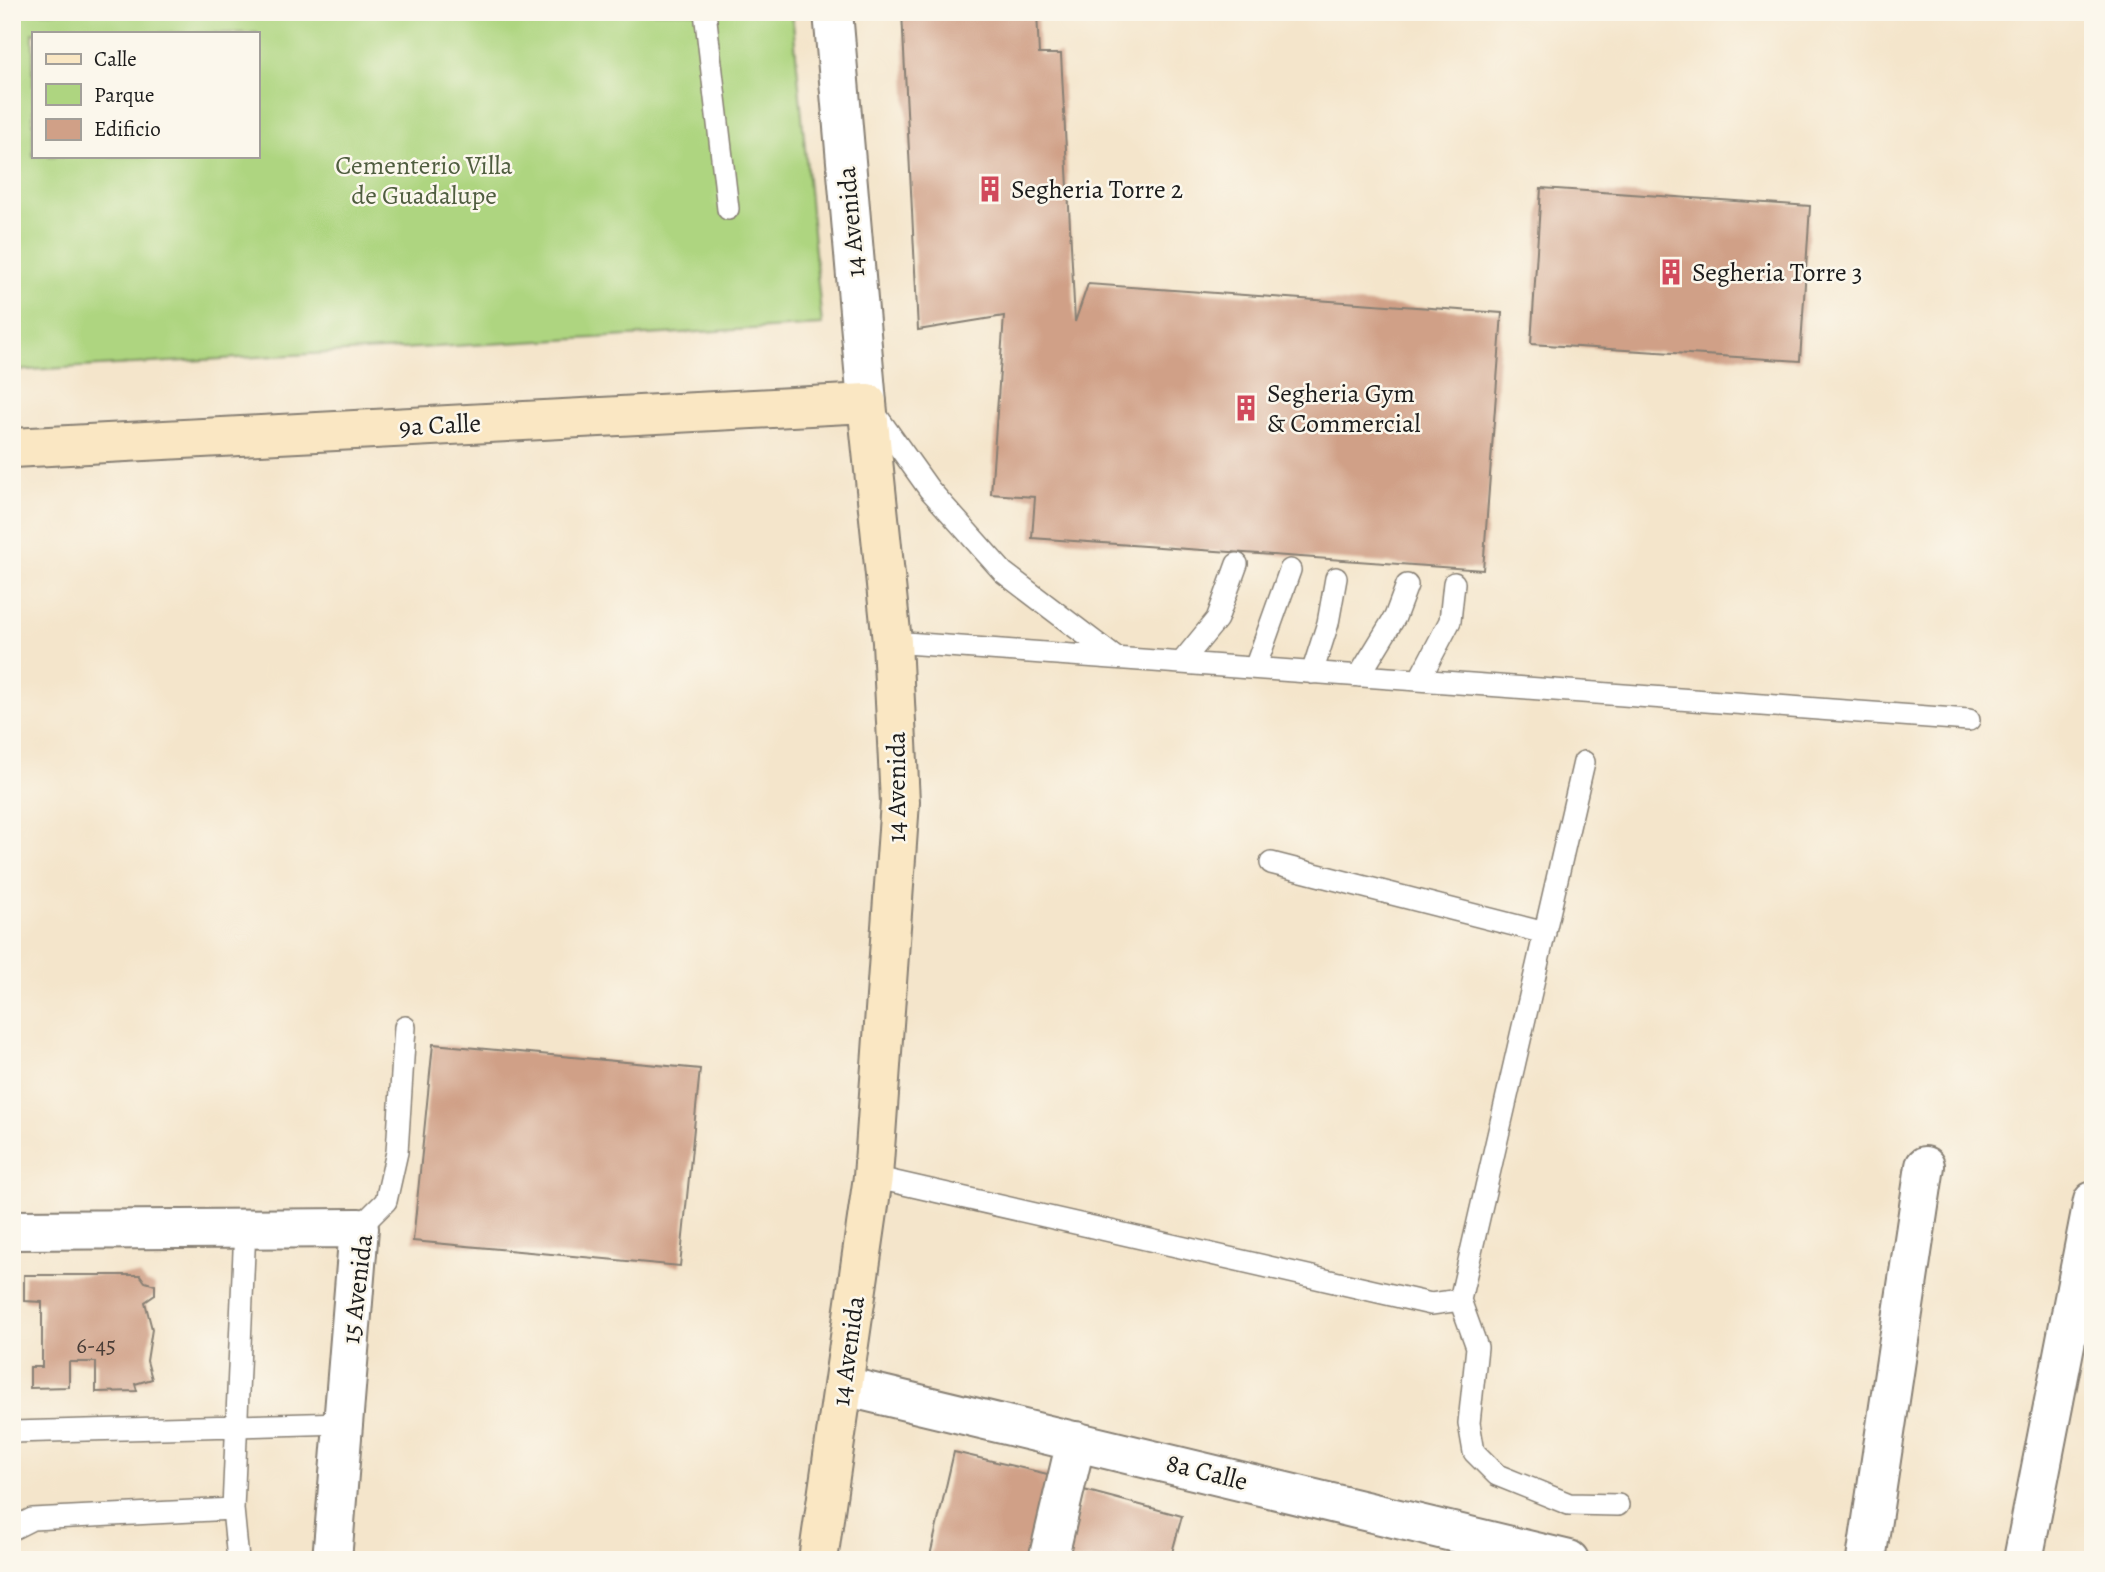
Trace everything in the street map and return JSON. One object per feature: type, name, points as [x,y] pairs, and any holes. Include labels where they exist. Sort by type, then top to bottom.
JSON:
[{"type":"street","name":"14 Avenida","points":[[818,1560],[873,1177],[900,802],[892,642],[867,402],[833,12]]},
{"type":"street","name":"9a Calle","points":[[12,448],[867,402]]},
{"type":"street","points":[[1866,1560],[1925,1166]]},
{"type":"street","points":[[2023,1560],[2084,1295],[2093,1201]]},
{"type":"street","points":[[12,1230],[359,1228]]},
{"type":"street","name":"15 Avenida","points":[[332,1560],[359,1228]]},
{"type":"street","name":"8a Calle","points":[[844,1386],[1569,1560]]},
{"type":"street","points":[[1048,1560],[1076,1441]]},
{"type":"lane","points":[[705,12],[728,209]]},
{"type":"lane","points":[[867,402],[929,489],[1003,572],[1116,658]]},
{"type":"lane","points":[[1181,663],[1217,619],[1237,564]]},
{"type":"lane","points":[[1255,668],[1290,570]]},
{"type":"lane","points":[[1312,673],[1328,623],[1336,578]]},
{"type":"lane","points":[[1419,680],[1450,621],[1454,583]]},
{"type":"lane","points":[[1359,676],[1395,617],[1407,584]]},
{"type":"lane","points":[[892,642],[1969,720]]},
{"type":"lane","points":[[1584,762],[1460,1300],[1476,1347],[1469,1423],[1475,1452],[1497,1475],[1569,1504],[1618,1505]]},
{"type":"lane","points":[[1271,863],[1545,933]]},
{"type":"lane","name":"15 Avenida","points":[[359,1228],[386,1201],[397,1152],[405,1027]]},
{"type":"lane","points":[[873,1177],[1431,1304],[1460,1300]]},
{"type":"lane","points":[[238,1560],[233,1509],[234,1427],[245,1228]]},
{"type":"lane","points":[[12,1432],[344,1423]]},
{"type":"lane","points":[[12,1529],[32,1519],[233,1509]]},
{"type":"green space","name":"Cementerio Villa de Guadalupe","points":[[12,12],[792,12],[822,325],[12,371]]},
{"type":"building","name":"Segheria Gym & Commercial","points":[[902,12],[1037,12],[1039,54],[1061,54],[1075,322],[1088,284],[1502,313],[1483,570],[1032,538],[1035,497],[991,494],[1004,316],[918,330]]},
{"type":"building","name":"Segheria Torre 3","points":[[1541,188],[1810,206],[1800,361],[1531,344]]},
{"type":"building","points":[[433,1044],[700,1069],[680,1266],[413,1241]]},
{"type":"building","points":[[24,1275],[140,1275],[145,1282],[155,1285],[155,1295],[145,1302],[152,1329],[147,1361],[152,1379],[135,1384],[137,1391],[96,1392],[96,1362],[69,1362],[69,1387],[30,1388],[30,1367],[42,1367],[42,1302],[24,1301]]},
{"type":"building","points":[[954,1452],[1056,1476],[1037,1560],[929,1560]]},
{"type":"building","points":[[1084,1490],[1182,1516],[1170,1560],[1065,1560]]},
{"type":"place","name":"Segheria Torre 2","points":[[990,189]]},
{"type":"place","name":"Segheria Torre 3","points":[[1671,272]]},
{"type":"place","name":"Segheria Gym & Commercial","points":[[1246,408]]}]
